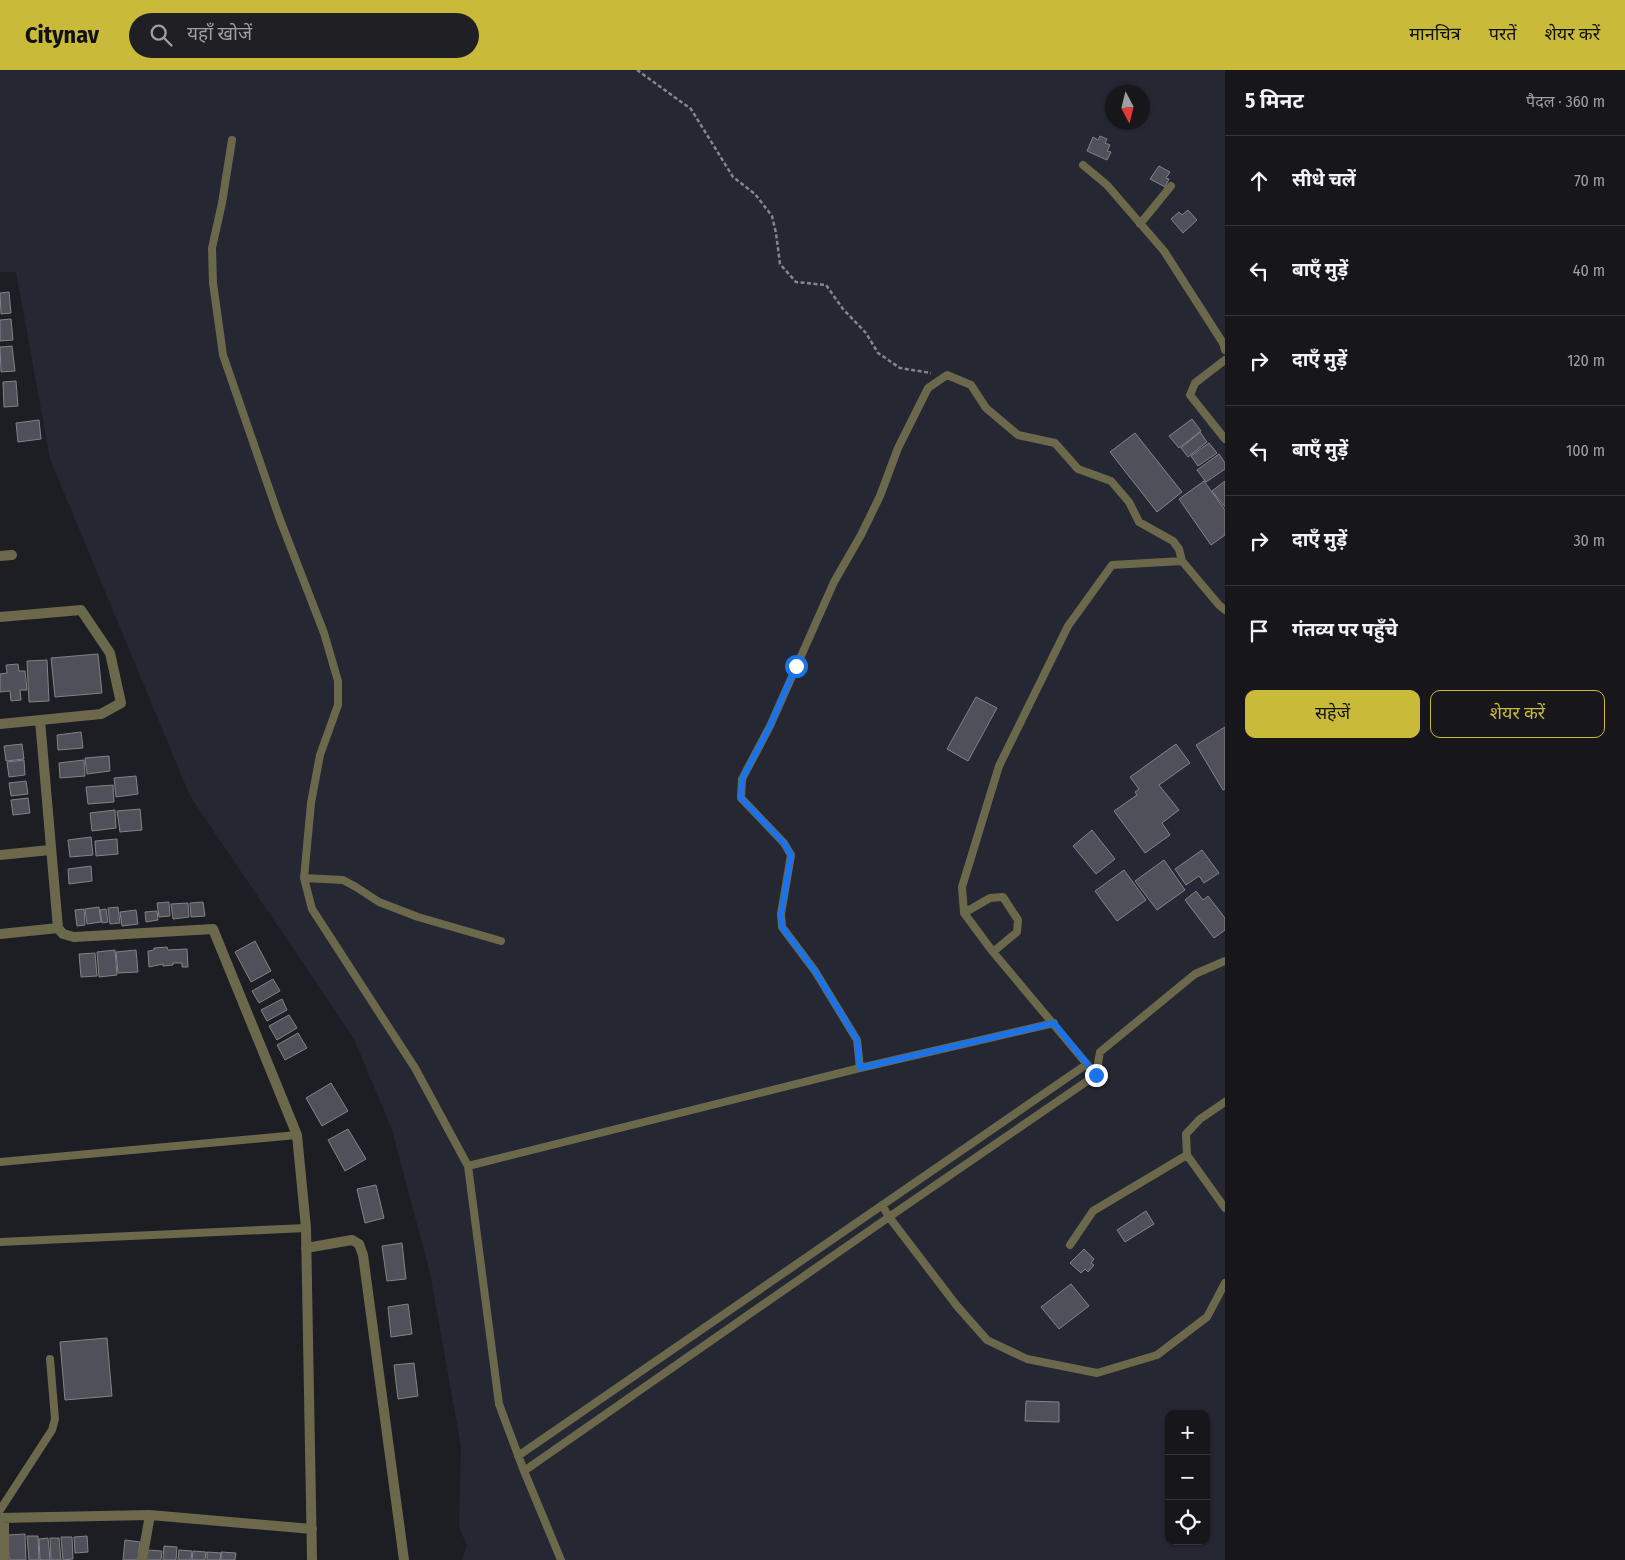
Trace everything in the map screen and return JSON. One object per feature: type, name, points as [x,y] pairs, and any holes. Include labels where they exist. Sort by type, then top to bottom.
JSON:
[{"type":"street","points":[[0,556],[12,555]]},
{"type":"street","points":[[0,617],[81,610],[110,652],[121,703],[101,714],[0,724]]},
{"type":"street","points":[[40,720],[58,928],[63,934],[74,937],[213,929],[297,1135],[306,1228],[312,1560]]},
{"type":"street","points":[[0,855],[50,850]]},
{"type":"street","points":[[0,934],[58,928]]},
{"type":"street","points":[[306,1248],[352,1240],[359,1244],[404,1560]]},
{"type":"street","points":[[4,1560],[1,1515],[150,1515],[312,1530]]},
{"type":"street","points":[[142,1560],[150,1515]]},
{"type":"lane","points":[[232,140],[222,203],[212,248],[213,283],[223,355],[278,517],[324,634],[338,681],[338,705],[320,755],[311,803],[304,878],[312,909],[415,1068],[468,1166],[499,1404],[518,1456],[561,1560]]},
{"type":"lane","points":[[1083,165],[1107,185],[1164,251],[1223,343],[1225,350]]},
{"type":"lane","points":[[1140,224],[1170,186]]},
{"type":"lane","points":[[1225,360],[1195,383],[1190,395],[1225,439]]},
{"type":"lane","points":[[860,1068],[857,1040],[815,971],[782,927],[781,914],[791,855],[784,843],[741,798],[742,779],[770,726],[834,582],[861,535],[880,496],[898,448],[928,388],[947,375],[971,385],[986,408],[1018,435],[1055,443],[1078,469],[1111,481],[1129,502],[1139,522],[1173,541],[1179,549],[1182,561],[1225,610]]},
{"type":"lane","points":[[1096,1075],[964,913],[962,887],[999,766],[1068,626],[1112,565],[1182,561]]},
{"type":"lane","points":[[304,878],[342,880],[356,886],[379,902],[418,917],[501,941]]},
{"type":"lane","points":[[964,913],[990,898],[1003,897],[1018,920],[1017,932],[994,952]]},
{"type":"lane","points":[[524,1471],[1096,1075],[1100,1052],[1195,974],[1225,961]]},
{"type":"lane","points":[[468,1166],[860,1068],[1054,1023]]},
{"type":"lane","points":[[518,1456],[1087,1064]]},
{"type":"lane","points":[[1225,1102],[1200,1118],[1186,1134],[1187,1155],[1225,1208]]},
{"type":"lane","points":[[0,1162],[297,1135]]},
{"type":"lane","points":[[1070,1244],[1093,1211],[1187,1155]]},
{"type":"lane","points":[[882,1205],[889,1217],[957,1306],[987,1340],[1027,1359],[1097,1374],[1157,1355],[1207,1317],[1225,1283]]},
{"type":"lane","points":[[0,1242],[306,1228]]},
{"type":"lane","points":[[1,1515],[52,1430],[55,1419],[50,1359]]},
{"type":"path","points":[[638,70],[691,109],[733,177],[755,194],[772,216],[780,264],[796,282],[826,285],[843,309],[866,333],[878,352],[900,368],[923,373],[947,375]]},
{"type":"shaded area","points":[[0,70],[1225,70],[1225,1560],[462,1560],[467,1546],[459,1527],[461,1447],[430,1273],[392,1130],[354,1039],[190,796],[50,459],[16,272],[0,272]]},
{"type":"building","points":[[1100,136],[1107,139],[1105,143],[1110,145],[1107,151],[1111,152],[1107,160],[1087,151],[1093,137],[1098,140]]},
{"type":"building","points":[[1159,166],[1170,172],[1166,178],[1169,179],[1165,187],[1150,179]]},
{"type":"building","points":[[1188,210],[1197,220],[1183,233],[1171,219],[1179,212],[1182,215]]},
{"type":"building","points":[[9,292],[11,313],[1,314],[0,293]]},
{"type":"building","points":[[11,319],[13,340],[0,341],[0,320]]},
{"type":"building","points":[[12,346],[15,371],[1,372],[0,347]]},
{"type":"building","points":[[16,381],[18,406],[4,407],[3,382]]},
{"type":"building","points":[[1192,419],[1201,431],[1179,448],[1169,436]]},
{"type":"building","points":[[39,420],[41,439],[18,442],[16,423]]},
{"type":"building","points":[[1200,432],[1207,442],[1188,457],[1181,448]]},
{"type":"building","points":[[1135,433],[1182,492],[1157,512],[1110,452]]},
{"type":"building","points":[[1209,443],[1217,453],[1198,466],[1191,456]]},
{"type":"building","points":[[1219,454],[1225,463],[1225,469],[1206,482],[1197,470]]},
{"type":"building","points":[[1204,481],[1225,510],[1225,535],[1211,545],[1179,499]]},
{"type":"building","points":[[1225,481],[1225,507],[1212,491]]},
{"type":"building","points":[[98,654],[102,693],[55,697],[51,658]]},
{"type":"building","points":[[47,660],[49,701],[29,702],[27,661]]},
{"type":"building","points":[[18,664],[19,671],[25,671],[27,690],[20,690],[21,700],[11,701],[10,691],[0,692],[0,674],[7,673],[6,665]]},
{"type":"building","points":[[976,697],[997,708],[968,761],[947,749]]},
{"type":"building","points":[[1225,727],[1225,789],[1223,790],[1196,745]]},
{"type":"building","points":[[81,732],[83,748],[58,750],[57,735]]},
{"type":"building","points":[[22,744],[24,759],[6,761],[4,746]]},
{"type":"building","points":[[1176,744],[1190,763],[1159,785],[1179,810],[1162,823],[1170,835],[1145,853],[1114,811],[1137,795],[1135,792],[1139,789],[1130,777]]},
{"type":"building","points":[[109,756],[110,771],[87,774],[85,758]]},
{"type":"building","points":[[24,760],[25,775],[9,777],[7,762]]},
{"type":"building","points":[[84,760],[85,776],[60,778],[59,763]]},
{"type":"building","points":[[136,776],[138,794],[116,797],[114,778]]},
{"type":"building","points":[[26,781],[28,794],[11,796],[9,783]]},
{"type":"building","points":[[113,785],[114,802],[88,804],[86,787]]},
{"type":"building","points":[[28,798],[30,813],[13,815],[11,800]]},
{"type":"building","points":[[140,809],[142,830],[120,832],[117,811]]},
{"type":"building","points":[[115,810],[116,828],[92,831],[90,813]]},
{"type":"building","points":[[1092,830],[1115,859],[1096,874],[1073,846]]},
{"type":"building","points":[[91,837],[93,855],[70,857],[68,840]]},
{"type":"building","points":[[117,839],[118,854],[96,856],[95,841]]},
{"type":"building","points":[[1202,850],[1219,873],[1204,883],[1199,876],[1186,885],[1175,869]]},
{"type":"building","points":[[1164,860],[1185,890],[1157,910],[1135,881]]},
{"type":"building","points":[[91,866],[92,881],[69,884],[68,869]]},
{"type":"building","points":[[1124,870],[1146,900],[1117,921],[1095,891]]},
{"type":"building","points":[[1196,891],[1203,900],[1208,896],[1225,918],[1225,930],[1214,938],[1185,900]]},
{"type":"building","points":[[169,902],[170,916],[159,917],[157,903]]},
{"type":"building","points":[[203,902],[205,916],[191,917],[190,903]]},
{"type":"building","points":[[188,903],[189,917],[173,919],[171,904]]},
{"type":"building","points":[[99,907],[101,922],[87,924],[85,909]]},
{"type":"building","points":[[118,907],[120,923],[110,924],[108,908]]},
{"type":"building","points":[[84,909],[85,925],[77,926],[75,910]]},
{"type":"building","points":[[106,909],[108,922],[102,923],[100,910]]},
{"type":"building","points":[[136,910],[138,924],[122,926],[120,912]]},
{"type":"building","points":[[157,911],[158,920],[146,922],[145,912]]},
{"type":"building","points":[[255,941],[271,971],[251,982],[235,952]]},
{"type":"building","points":[[167,947],[168,950],[187,949],[188,967],[182,967],[182,963],[173,963],[173,965],[163,966],[163,964],[149,967],[148,951],[154,950],[154,948]]},
{"type":"building","points":[[115,950],[117,975],[99,977],[97,952]]},
{"type":"building","points":[[136,950],[138,972],[118,973],[116,952]]},
{"type":"building","points":[[95,953],[97,976],[81,977],[79,954]]},
{"type":"building","points":[[273,979],[280,991],[259,1003],[252,991]]},
{"type":"building","points":[[282,999],[287,1010],[267,1021],[261,1010]]},
{"type":"building","points":[[289,1015],[297,1028],[277,1040],[269,1026]]},
{"type":"building","points":[[298,1033],[307,1048],[285,1060],[277,1045]]},
{"type":"building","points":[[331,1083],[348,1111],[322,1126],[306,1098]]},
{"type":"building","points":[[348,1129],[366,1159],[345,1171],[328,1140]]},
{"type":"building","points":[[376,1185],[384,1218],[365,1223],[357,1189]]},
{"type":"building","points":[[1146,1211],[1154,1224],[1125,1242],[1117,1230]]},
{"type":"building","points":[[402,1243],[406,1279],[387,1281],[382,1246]]},
{"type":"building","points":[[1084,1249],[1094,1259],[1091,1263],[1094,1265],[1088,1272],[1085,1269],[1081,1273],[1070,1263]]},
{"type":"building","points":[[1071,1284],[1089,1306],[1059,1329],[1041,1307]]},
{"type":"building","points":[[408,1304],[412,1334],[391,1337],[388,1307]]},
{"type":"building","points":[[107,1338],[112,1396],[65,1400],[60,1342]]},
{"type":"building","points":[[414,1363],[418,1396],[398,1399],[394,1365]]},
{"type":"building","points":[[1026,1401],[1059,1402],[1059,1422],[1025,1421]]},
{"type":"building","points":[[25,1534],[26,1560],[9,1560],[8,1535]]},
{"type":"building","points":[[27,1536],[38,1536],[39,1560],[29,1560]]},
{"type":"building","points":[[87,1536],[88,1552],[75,1553],[74,1537]]},
{"type":"building","points":[[61,1537],[72,1537],[73,1559],[63,1560]]},
{"type":"building","points":[[48,1538],[50,1560],[40,1560],[39,1539]]},
{"type":"building","points":[[50,1538],[59,1538],[61,1560],[51,1560]]},
{"type":"building","points":[[125,1540],[140,1542],[138,1560],[123,1560]]},
{"type":"building","points":[[164,1546],[177,1547],[176,1560],[163,1560]]},
{"type":"building","points":[[147,1550],[162,1551],[161,1560],[146,1560]]},
{"type":"building","points":[[179,1550],[192,1551],[191,1560],[178,1560]]},
{"type":"building","points":[[193,1551],[206,1552],[205,1560],[192,1560]]},
{"type":"building","points":[[207,1552],[221,1553],[220,1560],[207,1560]]},
{"type":"building","points":[[221,1552],[236,1553],[235,1560],[221,1560]]},
{"type":"route","points":[[796,666],[770,726],[742,779],[741,798],[784,843],[791,855],[781,914],[782,927],[815,971],[857,1040],[860,1068],[1054,1023],[1096,1075]]}]
